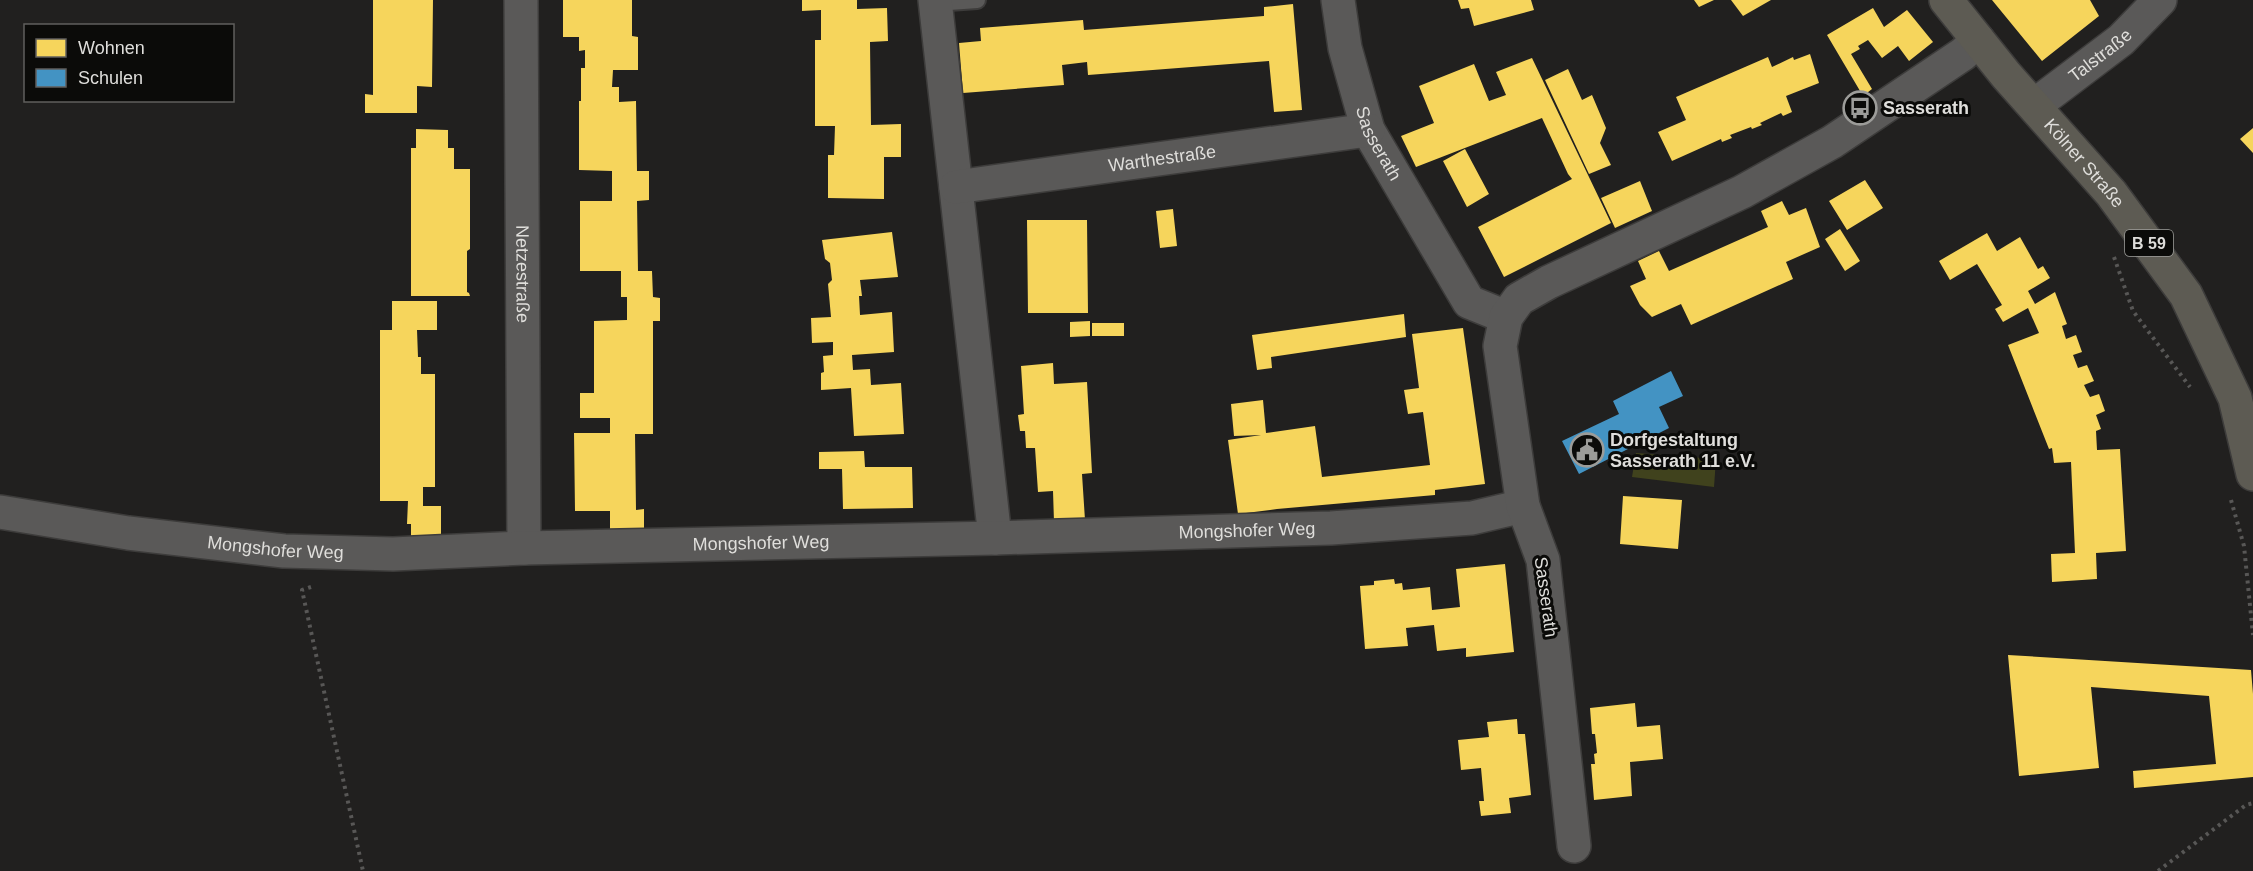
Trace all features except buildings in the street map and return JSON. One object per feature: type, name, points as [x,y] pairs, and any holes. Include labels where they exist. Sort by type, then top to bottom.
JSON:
[{"type":"main road","name":"Kölner Straße","points":[[1946,0],[2006,75],[2111,193],[2186,295],[2244,397],[2240,482]]},
{"type":"street","name":"Netzestraße","points":[[521,0],[524,548]]},
{"type":"street","name":"Sasserath","points":[[1338,0],[1345,48],[1368,130],[1469,302],[1506,317],[1500,346],[1523,506],[1543,560],[1574,846]]},
{"type":"street","name":"Talstraße","points":[[2035,105],[2121,40],[2160,0]]},
{"type":"street","points":[[935,2],[995,538]]},
{"type":"street","points":[[1506,317],[1519,299],[1549,282],[1742,192],[1832,142],[1963,54],[1978,40]]},
{"type":"street","name":"Warthestraße","points":[[956,187],[1368,130]]},
{"type":"street","name":"Mongshofer Weg","points":[[0,512],[128,534],[285,551],[393,554],[524,548],[1331,528],[1472,518],[1523,506]]},
{"type":"lane","points":[[935,2],[977,0]]},
{"type":"path","points":[[2114,256],[2133,311],[2195,393]]},
{"type":"path","points":[[2240,482],[2253,635]]},
{"type":"path","points":[[313,586],[303,590],[363,871]]},
{"type":"path","points":[[2158,871],[2253,802]]},
{"type":"green space","points":[[1636,453],[1716,459],[1714,487],[1632,477]]},
{"type":"place","name":"Sasserath","points":[[1860,108]]},
{"type":"place","name":"Dorfgestaltung Sasserath 11 e.V.","points":[[1587,450]]}]
